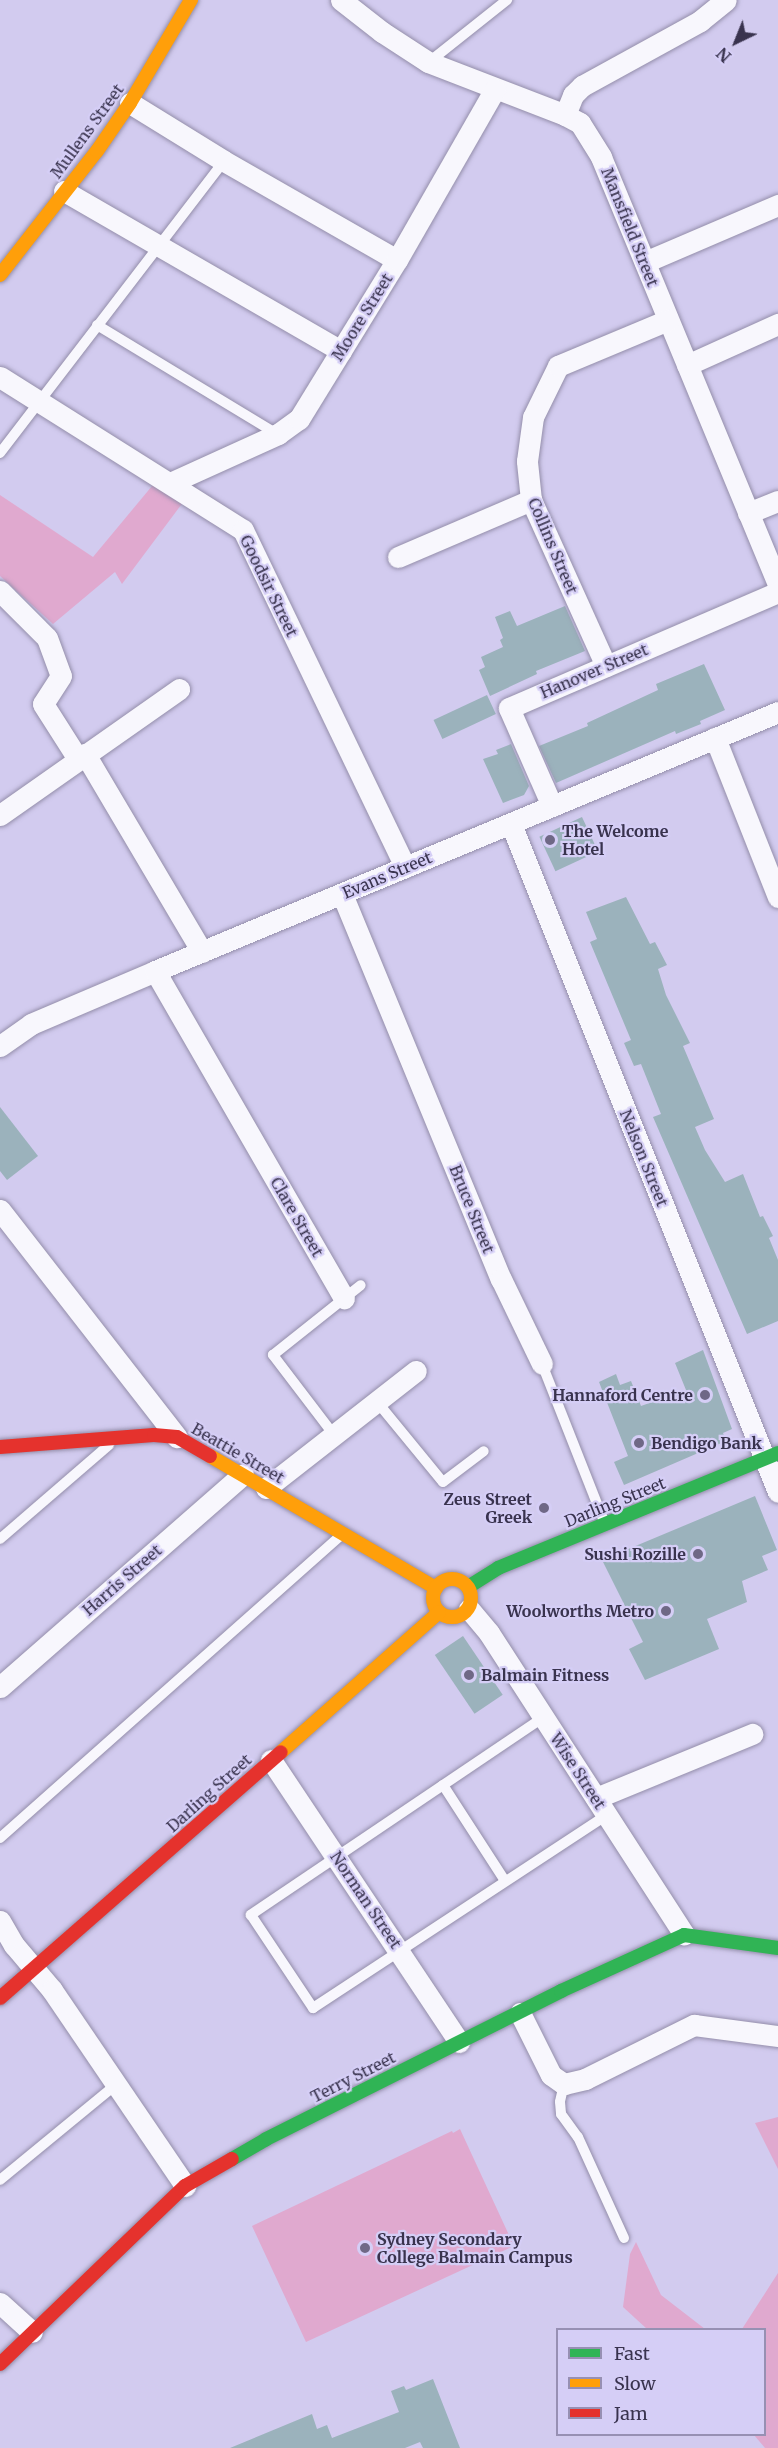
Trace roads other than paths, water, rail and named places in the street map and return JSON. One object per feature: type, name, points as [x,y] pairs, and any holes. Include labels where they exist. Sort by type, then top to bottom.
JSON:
[{"type":"street","name":"Mullens Street","points":[[0,275],[130,103],[191,0]]},
{"type":"street","name":"Mansfield Street","points":[[341,0],[382,32],[428,62],[565,115],[580,123],[601,157],[778,584]]},
{"type":"street","points":[[565,115],[573,95],[582,86],[700,21],[726,0]]},
{"type":"street","name":"Moore Street","points":[[170,483],[278,434],[299,419],[397,260],[495,89]]},
{"type":"street","points":[[130,103],[224,161],[397,260]]},
{"type":"street","points":[[64,191],[342,351]]},
{"type":"street","points":[[645,262],[778,205]]},
{"type":"street","name":"Collins Street","points":[[606,666],[531,500],[527,461],[533,417],[558,366],[668,320]]},
{"type":"street","points":[[687,365],[778,324]]},
{"type":"street","name":"Goodsir Street","points":[[0,377],[243,530],[405,867]]},
{"type":"street","points":[[398,557],[531,500]]},
{"type":"street","points":[[748,513],[778,501]]},
{"type":"street","points":[[0,591],[47,638],[61,676],[43,704],[82,757],[202,952]]},
{"type":"street","name":"Hanover Street","points":[[552,806],[509,708],[778,592]]},
{"type":"street","points":[[0,815],[179,689]]},
{"type":"street","name":"Evans Street","points":[[0,1046],[31,1024],[778,712]]},
{"type":"street","points":[[715,738],[778,897]]},
{"type":"street","name":"Nelson Street","points":[[511,824],[771,1456],[778,1492]]},
{"type":"street","name":"Bruce Street","points":[[342,894],[496,1268],[542,1364]]},
{"type":"street","name":"Clare Street","points":[[155,971],[344,1298]]},
{"type":"street","points":[[0,1209],[177,1437]]},
{"type":"street","points":[[266,1488],[334,1434],[378,1403],[416,1371]]},
{"type":"street","name":"Beattie Street","points":[[0,1447],[118,1437],[154,1435],[177,1437],[436,1588]]},
{"type":"street","name":"Darling Street","points":[[468,1587],[498,1568],[771,1456]]},
{"type":"street","name":"Harris Street","points":[[0,1687],[243,1474]]},
{"type":"street","points":[[452,1579],[458,1580],[468,1587],[472,1598],[469,1609],[454,1617],[439,1612],[433,1601],[436,1588],[452,1579]]},
{"type":"street","name":"Wise Street","points":[[469,1609],[489,1633],[684,1935]]},
{"type":"street","name":"Darling Street","points":[[0,1998],[35,1970],[439,1612]]},
{"type":"street","points":[[602,1807],[752,1734]]},
{"type":"street","name":"Norman Street","points":[[271,1760],[459,2042]]},
{"type":"street","points":[[0,1921],[14,1945],[35,1970],[117,2084],[185,2186]]},
{"type":"street","points":[[684,1935],[778,1948]]},
{"type":"street","name":"Terry Street","points":[[0,2364],[185,2186],[266,2139],[561,1991],[684,1935]]},
{"type":"street","points":[[520,2013],[551,2075],[564,2084],[579,2081],[694,2025],[778,2036]]},
{"type":"street","points":[[0,2303],[32,2332]]},
{"type":"lane","points":[[428,62],[507,0]]},
{"type":"lane","points":[[0,453],[224,161]]},
{"type":"lane","points":[[97,325],[278,434]]},
{"type":"lane","points":[[334,1434],[273,1355],[361,1285]]},
{"type":"lane","name":"Bruce Street","points":[[542,1364],[605,1524]]},
{"type":"lane","points":[[378,1403],[443,1482],[484,1451]]},
{"type":"lane","points":[[0,1539],[118,1437]]},
{"type":"lane","points":[[0,1838],[343,1533]]},
{"type":"lane","points":[[544,1717],[251,1915],[313,2008],[505,1881],[602,1807]]},
{"type":"lane","points":[[442,1785],[505,1881]]},
{"type":"lane","points":[[0,2180],[117,2084]]},
{"type":"lane","points":[[564,2084],[560,2102],[561,2114],[578,2137],[624,2238]]},
{"type":"place","name":"The Welcome Hotel","points":[[550,840]]},
{"type":"place","name":"Hannaford Centre","points":[[705,1395]]},
{"type":"place","name":"Bendigo Bank","points":[[639,1443]]},
{"type":"place","name":"Zeus Street Greek","points":[[544,1508]]},
{"type":"place","name":"Sushi Rozille","points":[[698,1554]]},
{"type":"place","name":"Woolworths Metro","points":[[666,1611]]},
{"type":"place","name":"Balmain Fitness","points":[[469,1675]]},
{"type":"place","name":"Sydney Secondary College Balmain Campus","points":[[365,2248]]}]
